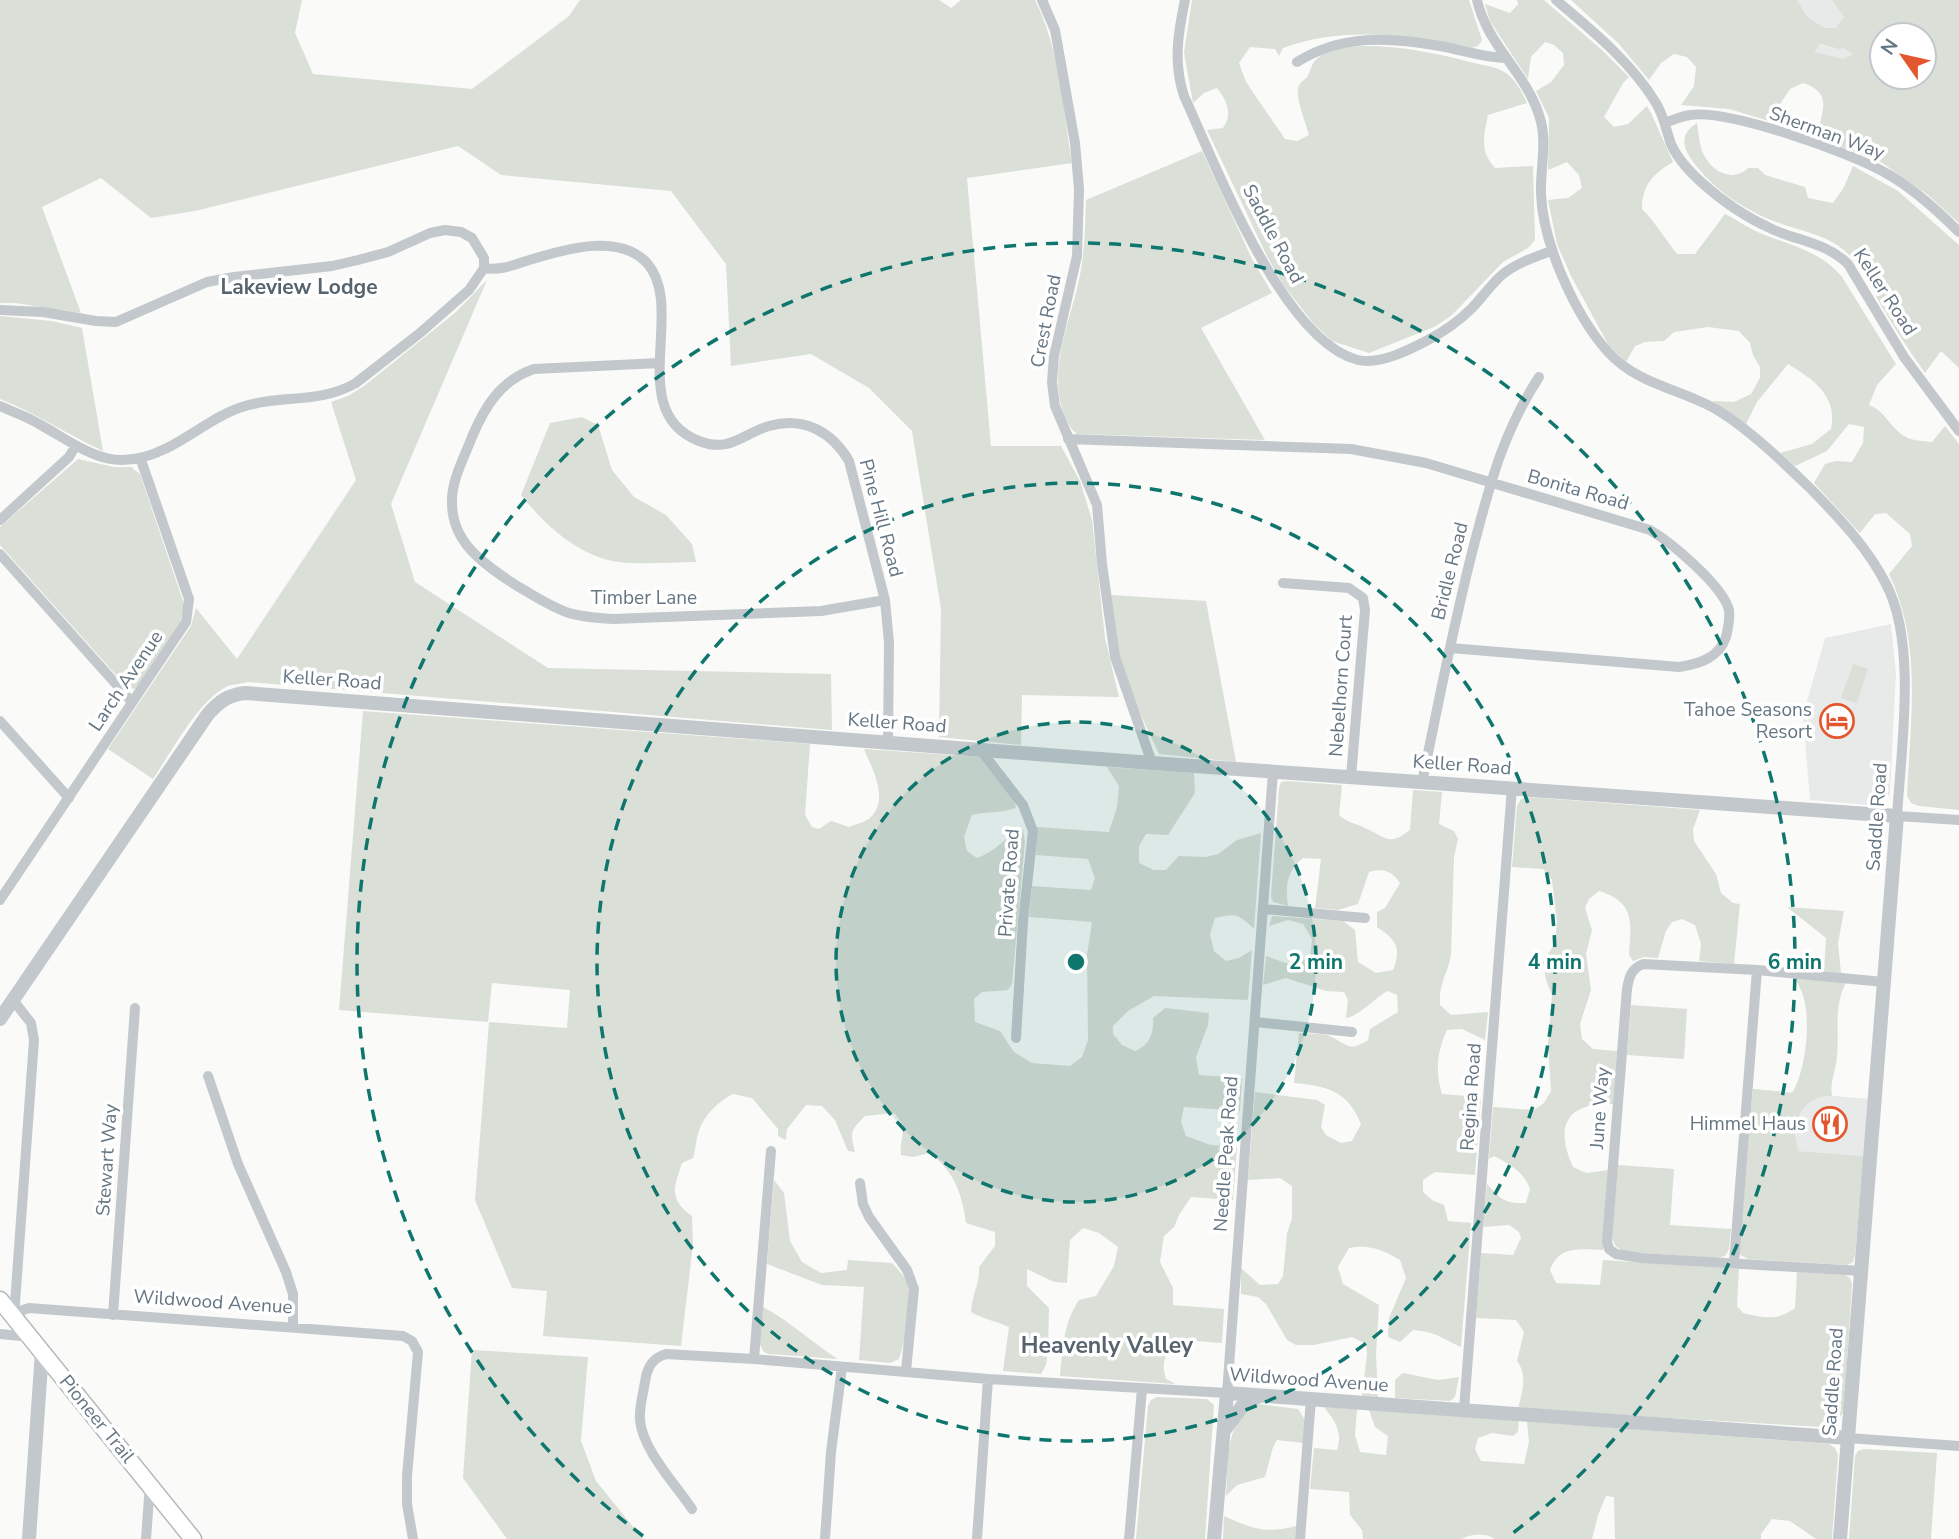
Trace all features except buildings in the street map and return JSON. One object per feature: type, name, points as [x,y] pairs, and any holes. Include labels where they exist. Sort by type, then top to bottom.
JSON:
[{"type":"main road","name":"Pioneer Trail","points":[[0,1300],[193,1539]]},
{"type":"street","name":"Crest Road","points":[[1042,0],[1055,30],[1075,142],[1079,189],[1077,256],[1054,356],[1052,382],[1055,406],[1097,505],[1103,575],[1115,657],[1152,763]]},
{"type":"street","name":"Saddle Road","points":[[1185,0],[1177,48],[1177,76],[1184,96],[1261,260],[1282,294],[1319,337],[1339,352],[1358,360],[1373,361],[1429,340],[1470,310],[1504,273],[1551,251]]},
{"type":"street","name":"Saddle Road","points":[[1477,0],[1485,25],[1522,81],[1540,116],[1543,132],[1541,195],[1544,224],[1551,251],[1586,321],[1609,353],[1639,377],[1717,410],[1815,494],[1872,560],[1888,587],[1897,614],[1903,646],[1903,710],[1897,816],[1840,1539]]},
{"type":"street","name":"Keller Road","points":[[1556,0],[1631,69],[1658,106],[1672,146],[1684,164],[1727,205],[1773,230],[1838,253],[1848,264],[1904,357],[1959,431]]},
{"type":"street","points":[[1297,62],[1331,45],[1384,40],[1505,58]]},
{"type":"street","name":"Sherman Way","points":[[1664,123],[1690,114],[1735,119],[1858,160],[1907,187],[1959,232]]},
{"type":"street","points":[[0,310],[43,312],[116,322],[207,282],[332,266],[388,252],[430,233],[445,230],[461,232],[472,238],[484,258],[484,268],[469,290],[455,304],[378,367],[340,392],[242,407],[186,439],[141,460],[105,458],[75,447],[32,419],[0,406]]},
{"type":"street","name":"Pine Hill Road","points":[[484,268],[502,269],[535,258],[588,247],[611,246],[630,251],[646,262],[656,276],[660,297],[662,402],[668,416],[680,430],[697,441],[713,445],[730,444],[768,426],[788,424],[821,430],[839,444],[849,461],[885,600],[889,643],[888,743]]},
{"type":"street","name":"Timber Lane","points":[[660,363],[534,369],[519,374],[505,384],[492,398],[480,418],[454,483],[454,521],[473,554],[488,567],[542,602],[589,617],[613,619],[821,611],[885,600]]},
{"type":"street","name":"Bridle Road","points":[[1422,782],[1450,648],[1491,482],[1516,413],[1539,377]]},
{"type":"street","name":"Bonita Road","points":[[1068,439],[1352,449],[1426,463],[1650,530],[1668,540],[1688,557],[1720,594],[1729,609],[1729,626],[1723,644],[1711,658],[1696,665],[1679,667],[1450,648]]},
{"type":"street","points":[[0,520],[69,457],[75,447]]},
{"type":"street","name":"Larch Avenue","points":[[0,900],[186,622],[189,599],[141,460]]},
{"type":"street","points":[[0,554],[132,702]]},
{"type":"street","name":"Nebelhorn Court","points":[[1283,583],[1349,588],[1363,598],[1365,610],[1351,777]]},
{"type":"street","name":"Keller Road","points":[[0,1018],[208,714],[220,700],[245,692],[1152,763],[1959,820]]},
{"type":"street","points":[[0,721],[69,798]]},
{"type":"street","name":"Private Road","points":[[979,748],[1023,805],[1032,831],[1016,1038]]},
{"type":"street","name":"Needle Peak Road","points":[[1214,1539],[1273,772]]},
{"type":"street","name":"Regina Road","points":[[1464,1409],[1512,788]]},
{"type":"street","points":[[1264,909],[1364,918]]},
{"type":"street","name":"June Way","points":[[1861,1270],[1641,1258],[1616,1254],[1609,1249],[1625,1015],[1629,976],[1636,967],[1643,964],[1757,970],[1884,982]]},
{"type":"street","points":[[1734,1264],[1757,970]]},
{"type":"street","points":[[13,1000],[31,1023],[34,1040],[14,1317]]},
{"type":"street","name":"Stewart Way","points":[[113,1315],[135,1008]]},
{"type":"street","points":[[1255,1022],[1352,1032]]},
{"type":"street","points":[[208,1076],[238,1164],[286,1272],[293,1294],[293,1327]]},
{"type":"street","points":[[754,1359],[771,1151]]},
{"type":"street","points":[[860,1183],[863,1203],[869,1217],[907,1270],[914,1289],[906,1371]]},
{"type":"street","name":"Wildwood Avenue","points":[[14,1317],[29,1308],[391,1334],[412,1341],[418,1352],[407,1476],[407,1504],[413,1539]]},
{"type":"street","points":[[0,1334],[31,1337]]},
{"type":"street","points":[[29,1539],[42,1351]]},
{"type":"street","name":"Wildwood Avenue","points":[[692,1509],[656,1457],[645,1438],[640,1421],[646,1376],[650,1364],[657,1357],[684,1354],[988,1379],[1464,1409],[1959,1446]]},
{"type":"street","points":[[825,1539],[831,1452],[842,1367]]},
{"type":"street","points":[[977,1539],[988,1379]]},
{"type":"street","points":[[1129,1539],[1142,1389]]},
{"type":"street","points":[[1224,1433],[1227,1424],[1242,1405],[1259,1396]]},
{"type":"street","points":[[1300,1539],[1311,1399]]},
{"type":"street","points":[[146,1539],[150,1484]]},
{"type":"shaded area","points":[[0,0],[302,0],[295,33],[313,74],[472,89],[569,16],[580,0],[939,0],[951,8],[961,0],[1035,0],[1055,59],[1072,163],[967,178],[991,446],[1061,446],[1080,481],[1092,520],[1105,638],[1119,697],[1022,695],[1021,745],[939,737],[941,609],[912,431],[869,388],[811,354],[731,366],[726,264],[671,191],[501,175],[458,146],[195,211],[151,218],[101,178],[42,207],[81,313],[0,303]]},
{"type":"shaded area","points":[[1192,0],[1469,0],[1482,40],[1478,46],[1472,48],[1401,37],[1354,35],[1307,41],[1283,48],[1279,56],[1275,49],[1250,47],[1239,63],[1246,82],[1285,139],[1297,141],[1309,135],[1298,99],[1300,83],[1308,75],[1314,62],[1327,53],[1345,48],[1389,47],[1455,58],[1506,73],[1516,83],[1527,103],[1488,115],[1484,136],[1485,149],[1495,168],[1533,166],[1535,240],[1528,248],[1503,262],[1451,316],[1434,327],[1369,353],[1332,341],[1314,324],[1284,286],[1207,130],[1223,128],[1226,123],[1228,107],[1224,98],[1217,88],[1204,93],[1193,103],[1184,53]]},
{"type":"shaded area","points":[[1517,0],[1544,0],[1629,77],[1604,117],[1614,127],[1628,124],[1647,106],[1651,113],[1673,162],[1650,181],[1644,193],[1642,209],[1677,254],[1695,254],[1725,214],[1824,261],[1842,277],[1896,364],[1877,385],[1869,405],[1907,438],[1932,442],[1945,426],[1959,444],[1959,810],[1919,806],[1911,803],[1907,796],[1912,711],[1910,655],[1900,601],[1889,574],[1912,546],[1910,534],[1886,513],[1875,514],[1860,533],[1814,483],[1825,464],[1836,461],[1852,462],[1863,443],[1864,427],[1849,424],[1827,451],[1795,466],[1780,453],[1812,444],[1831,429],[1831,407],[1822,390],[1814,382],[1788,364],[1757,402],[1746,424],[1712,401],[1734,402],[1751,394],[1760,378],[1760,367],[1750,343],[1739,331],[1708,327],[1674,332],[1664,341],[1645,342],[1635,346],[1626,362],[1609,346],[1557,244],[1548,200],[1568,198],[1582,188],[1579,175],[1567,162],[1548,170],[1549,118],[1536,91],[1551,82],[1564,65],[1563,53],[1554,45],[1545,42],[1531,57],[1528,79],[1490,21],[1485,4],[1510,13],[1518,4]]},
{"type":"shaded area","points":[[1571,0],[1797,0],[1807,17],[1824,28],[1836,28],[1844,17],[1832,0],[1959,0],[1959,223],[1928,195],[1881,162],[1818,138],[1823,99],[1813,87],[1803,83],[1790,89],[1769,121],[1729,109],[1681,105],[1694,86],[1696,67],[1687,57],[1674,54],[1661,63],[1649,80],[1618,43]],"holes":[[[1820,44],[1844,48],[1853,54],[1843,59],[1814,52]]]},
{"type":"shaded area","points":[[1773,0],[1855,0],[1854,54],[1844,59],[1729,54],[1783,36],[1838,49],[1830,38]]},
{"type":"shaded area","points":[[1697,123],[1703,153],[1709,163],[1725,174],[1737,174],[1748,168],[1758,168],[1765,175],[1805,187],[1808,198],[1833,203],[1853,166],[1898,191],[1959,245],[1959,368],[1941,351],[1925,373],[1851,257],[1823,238],[1755,213],[1729,197],[1706,177],[1688,154],[1684,141],[1689,129]]},
{"type":"shaded area","points":[[1202,151],[1252,259],[1272,293],[1201,328],[1265,440],[1077,434],[1065,417],[1058,381],[1062,346],[1082,266],[1086,200]]},
{"type":"shaded area","points":[[487,280],[391,504],[415,582],[548,668],[831,674],[832,730],[248,682],[226,687],[205,704],[153,779],[108,749],[191,626],[196,608],[237,659],[356,480],[331,402],[364,386],[456,312]]},
{"type":"shaded area","points":[[0,316],[52,321],[82,328],[103,451],[0,399]]},
{"type":"shaded area","points":[[582,417],[598,425],[612,470],[634,497],[666,515],[692,544],[696,562],[628,563],[590,554],[552,528],[521,495],[550,423]]},
{"type":"shaded area","points":[[78,459],[114,467],[131,467],[140,474],[184,604],[180,622],[133,689],[124,684],[0,545],[0,527]]},
{"type":"shaded area","points":[[1111,595],[1206,601],[1236,762],[1159,754],[1131,694],[1120,662]]},
{"type":"shaded area","points":[[1891,624],[1896,673],[1890,793],[1880,806],[1810,800],[1803,715],[1825,638]]},
{"type":"shaded area","points":[[1853,664],[1868,669],[1857,703],[1841,698]]},
{"type":"shaded area","points":[[363,711],[810,744],[805,815],[812,827],[819,829],[831,821],[849,827],[870,818],[876,810],[879,802],[878,784],[864,749],[981,757],[1014,799],[1016,808],[972,815],[964,837],[967,851],[977,858],[1023,829],[1025,842],[1012,984],[1008,990],[982,992],[974,999],[975,1022],[1000,1031],[1014,1052],[1032,1063],[1070,1066],[1082,1057],[1088,1040],[1087,955],[1092,922],[1029,917],[1032,886],[1091,890],[1095,878],[1088,859],[1036,855],[1037,827],[1109,832],[1117,807],[1119,786],[1107,767],[1194,773],[1195,793],[1168,835],[1146,834],[1139,846],[1139,863],[1154,870],[1166,870],[1179,856],[1205,857],[1218,854],[1237,840],[1261,833],[1254,929],[1237,916],[1228,916],[1215,918],[1210,934],[1214,951],[1226,961],[1239,958],[1252,950],[1248,1000],[1154,996],[1128,1011],[1113,1026],[1113,1034],[1122,1045],[1135,1051],[1147,1042],[1153,1029],[1153,1018],[1165,1008],[1209,1013],[1208,1025],[1196,1057],[1199,1075],[1242,1078],[1240,1111],[1184,1107],[1181,1122],[1186,1136],[1211,1145],[1237,1147],[1233,1200],[1191,1197],[1174,1227],[1164,1236],[1160,1262],[1173,1288],[1173,1305],[1224,1309],[1222,1343],[1181,1340],[1168,1353],[1164,1362],[1166,1379],[1176,1384],[1060,1376],[1065,1336],[1074,1309],[1079,1300],[1096,1296],[1114,1266],[1118,1247],[1099,1233],[1083,1228],[1070,1240],[1067,1283],[1054,1282],[1027,1269],[1027,1286],[1049,1308],[1048,1351],[1046,1365],[1041,1374],[1003,1371],[1009,1327],[971,1312],[979,1267],[995,1246],[995,1232],[966,1223],[962,1202],[951,1175],[938,1160],[929,1153],[913,1157],[901,1155],[903,1128],[894,1113],[865,1116],[856,1125],[852,1132],[855,1152],[848,1151],[835,1120],[822,1106],[806,1105],[787,1129],[786,1140],[778,1136],[778,1129],[752,1098],[733,1094],[722,1100],[704,1119],[693,1158],[682,1163],[675,1186],[679,1204],[692,1216],[693,1244],[681,1346],[543,1336],[547,1291],[512,1288],[475,1200],[489,1022],[567,1028],[570,990],[492,983],[488,1022],[339,1010]]},
{"type":"shaded area","points":[[1281,782],[1342,785],[1339,815],[1387,839],[1397,838],[1410,830],[1413,790],[1442,792],[1439,824],[1454,831],[1458,839],[1454,857],[1451,955],[1442,985],[1440,1005],[1451,1015],[1488,1012],[1485,1040],[1462,1029],[1447,1030],[1438,1062],[1442,1094],[1481,1097],[1475,1175],[1435,1172],[1423,1180],[1423,1192],[1444,1205],[1448,1221],[1471,1223],[1461,1347],[1421,1331],[1413,1330],[1400,1342],[1388,1337],[1389,1318],[1406,1278],[1400,1260],[1376,1249],[1356,1247],[1349,1248],[1338,1267],[1343,1284],[1379,1305],[1376,1354],[1378,1397],[1362,1396],[1366,1344],[1352,1337],[1314,1345],[1296,1345],[1287,1340],[1266,1304],[1258,1297],[1241,1294],[1241,1268],[1260,1285],[1278,1284],[1283,1276],[1287,1233],[1292,1219],[1292,1186],[1280,1178],[1248,1180],[1255,1092],[1317,1100],[1325,1105],[1321,1127],[1326,1135],[1341,1143],[1352,1141],[1361,1124],[1343,1097],[1317,1086],[1294,1083],[1299,1033],[1327,1035],[1355,1046],[1368,1040],[1370,1029],[1398,1012],[1397,995],[1387,991],[1361,1011],[1346,1018],[1348,1000],[1344,992],[1326,991],[1286,978],[1263,985],[1266,956],[1292,965],[1310,958],[1312,939],[1303,924],[1288,920],[1269,926],[1272,916],[1343,921],[1355,930],[1358,962],[1376,973],[1393,970],[1397,955],[1393,940],[1377,927],[1377,912],[1385,908],[1400,883],[1387,872],[1369,872],[1358,904],[1338,910],[1315,908],[1321,859],[1303,858],[1293,868],[1288,879],[1288,906],[1273,902],[1271,896],[1279,788]]},
{"type":"shaded area","points":[[1527,797],[1700,810],[1693,829],[1694,841],[1716,874],[1721,893],[1733,903],[1740,904],[1734,964],[1699,961],[1701,944],[1695,925],[1682,919],[1672,922],[1666,931],[1658,958],[1644,957],[1633,961],[1629,955],[1630,924],[1625,908],[1620,901],[1599,891],[1589,899],[1585,908],[1592,930],[1586,954],[1591,990],[1580,1024],[1582,1039],[1593,1049],[1617,1051],[1613,1104],[1597,1104],[1575,1112],[1565,1128],[1565,1139],[1573,1167],[1586,1173],[1609,1170],[1603,1250],[1571,1250],[1559,1256],[1550,1270],[1556,1283],[1600,1285],[1603,1260],[1739,1269],[1737,1306],[1743,1313],[1770,1317],[1782,1315],[1795,1308],[1797,1272],[1845,1275],[1850,1278],[1852,1284],[1844,1410],[1833,1424],[1822,1427],[1518,1409],[1523,1378],[1517,1361],[1524,1332],[1516,1320],[1476,1318],[1481,1253],[1513,1255],[1521,1238],[1519,1232],[1509,1225],[1483,1227],[1487,1184],[1500,1197],[1513,1203],[1526,1203],[1530,1189],[1524,1178],[1511,1165],[1494,1156],[1489,1159],[1493,1107],[1534,1110],[1544,1103],[1551,1091],[1548,1044],[1552,995],[1543,962],[1555,943],[1557,922],[1552,880],[1543,869],[1512,867],[1517,806],[1521,799]]},
{"type":"shaded area","points":[[1787,907],[1844,911],[1838,943],[1841,973],[1824,971],[1826,938]]},
{"type":"shaded area","points":[[1795,977],[1846,982],[1839,1002],[1832,1096],[1813,1100],[1805,1106],[1800,1113],[1795,1132],[1799,1151],[1864,1156],[1855,1255],[1853,1262],[1847,1265],[1748,1259],[1739,1254],[1753,1089],[1792,1093],[1803,1062],[1807,1037],[1806,1014],[1804,997]]},
{"type":"shaded area","points":[[1631,1005],[1687,1009],[1684,1059],[1627,1055]]},
{"type":"shaded area","points":[[1753,1089],[1870,1099],[1864,1156],[1748,1147]]},
{"type":"shaded area","points":[[1618,1165],[1674,1169],[1670,1225],[1731,1229],[1729,1249],[1725,1256],[1717,1258],[1627,1252],[1617,1247],[1612,1237]]},
{"type":"shaded area","points":[[774,1180],[784,1193],[790,1241],[802,1262],[821,1273],[847,1270],[848,1260],[892,1263],[904,1277],[909,1303],[906,1334],[899,1359],[890,1363],[859,1360],[864,1287],[822,1285],[767,1264]]},
{"type":"shaded area","points":[[763,1307],[838,1359],[768,1354],[763,1351],[760,1344]]},
{"type":"shaded area","points":[[472,1350],[588,1357],[581,1441],[596,1481],[643,1539],[507,1539],[463,1478]]},
{"type":"shaded area","points":[[1403,1373],[1438,1380],[1459,1377],[1455,1397],[1450,1401],[1395,1398],[1395,1380]]},
{"type":"shaded area","points":[[1157,1397],[1207,1399],[1214,1405],[1205,1539],[1136,1539],[1148,1406],[1151,1400]]},
{"type":"shaded area","points":[[1259,1404],[1298,1409],[1305,1420],[1303,1443],[1277,1440],[1265,1477],[1237,1485],[1226,1496],[1228,1457],[1234,1431],[1247,1411]]},
{"type":"shaded area","points":[[1324,1407],[1357,1409],[1355,1435],[1360,1452],[1386,1455],[1388,1436],[1375,1427],[1369,1410],[1519,1420],[1518,1432],[1513,1436],[1492,1433],[1478,1438],[1475,1449],[1481,1461],[1524,1464],[1529,1442],[1527,1421],[1829,1444],[1835,1448],[1838,1455],[1832,1539],[1816,1539],[1790,1521],[1772,1519],[1761,1534],[1761,1539],[1615,1539],[1614,1497],[1606,1496],[1592,1539],[1495,1539],[1478,1534],[1461,1539],[1363,1539],[1362,1530],[1350,1515],[1349,1492],[1310,1489],[1314,1448],[1337,1450],[1339,1444],[1337,1427]]},
{"type":"shaded area","points":[[1864,1449],[1937,1453],[1931,1539],[1849,1539],[1855,1456],[1858,1451]]},
{"type":"shaded area","points":[[1224,1516],[1259,1529],[1276,1530],[1296,1526],[1295,1539],[1223,1539]]},
{"type":"place","name":"Tahoe Seasons Resort","points":[[1837,721]]},
{"type":"place","name":"Himmel Haus","points":[[1830,1124]]},
{"type":"district","name":"Lakeview Lodge","points":[[299,287]]},
{"type":"district","name":"Heavenly Valley","points":[[1107,1345]]}]
